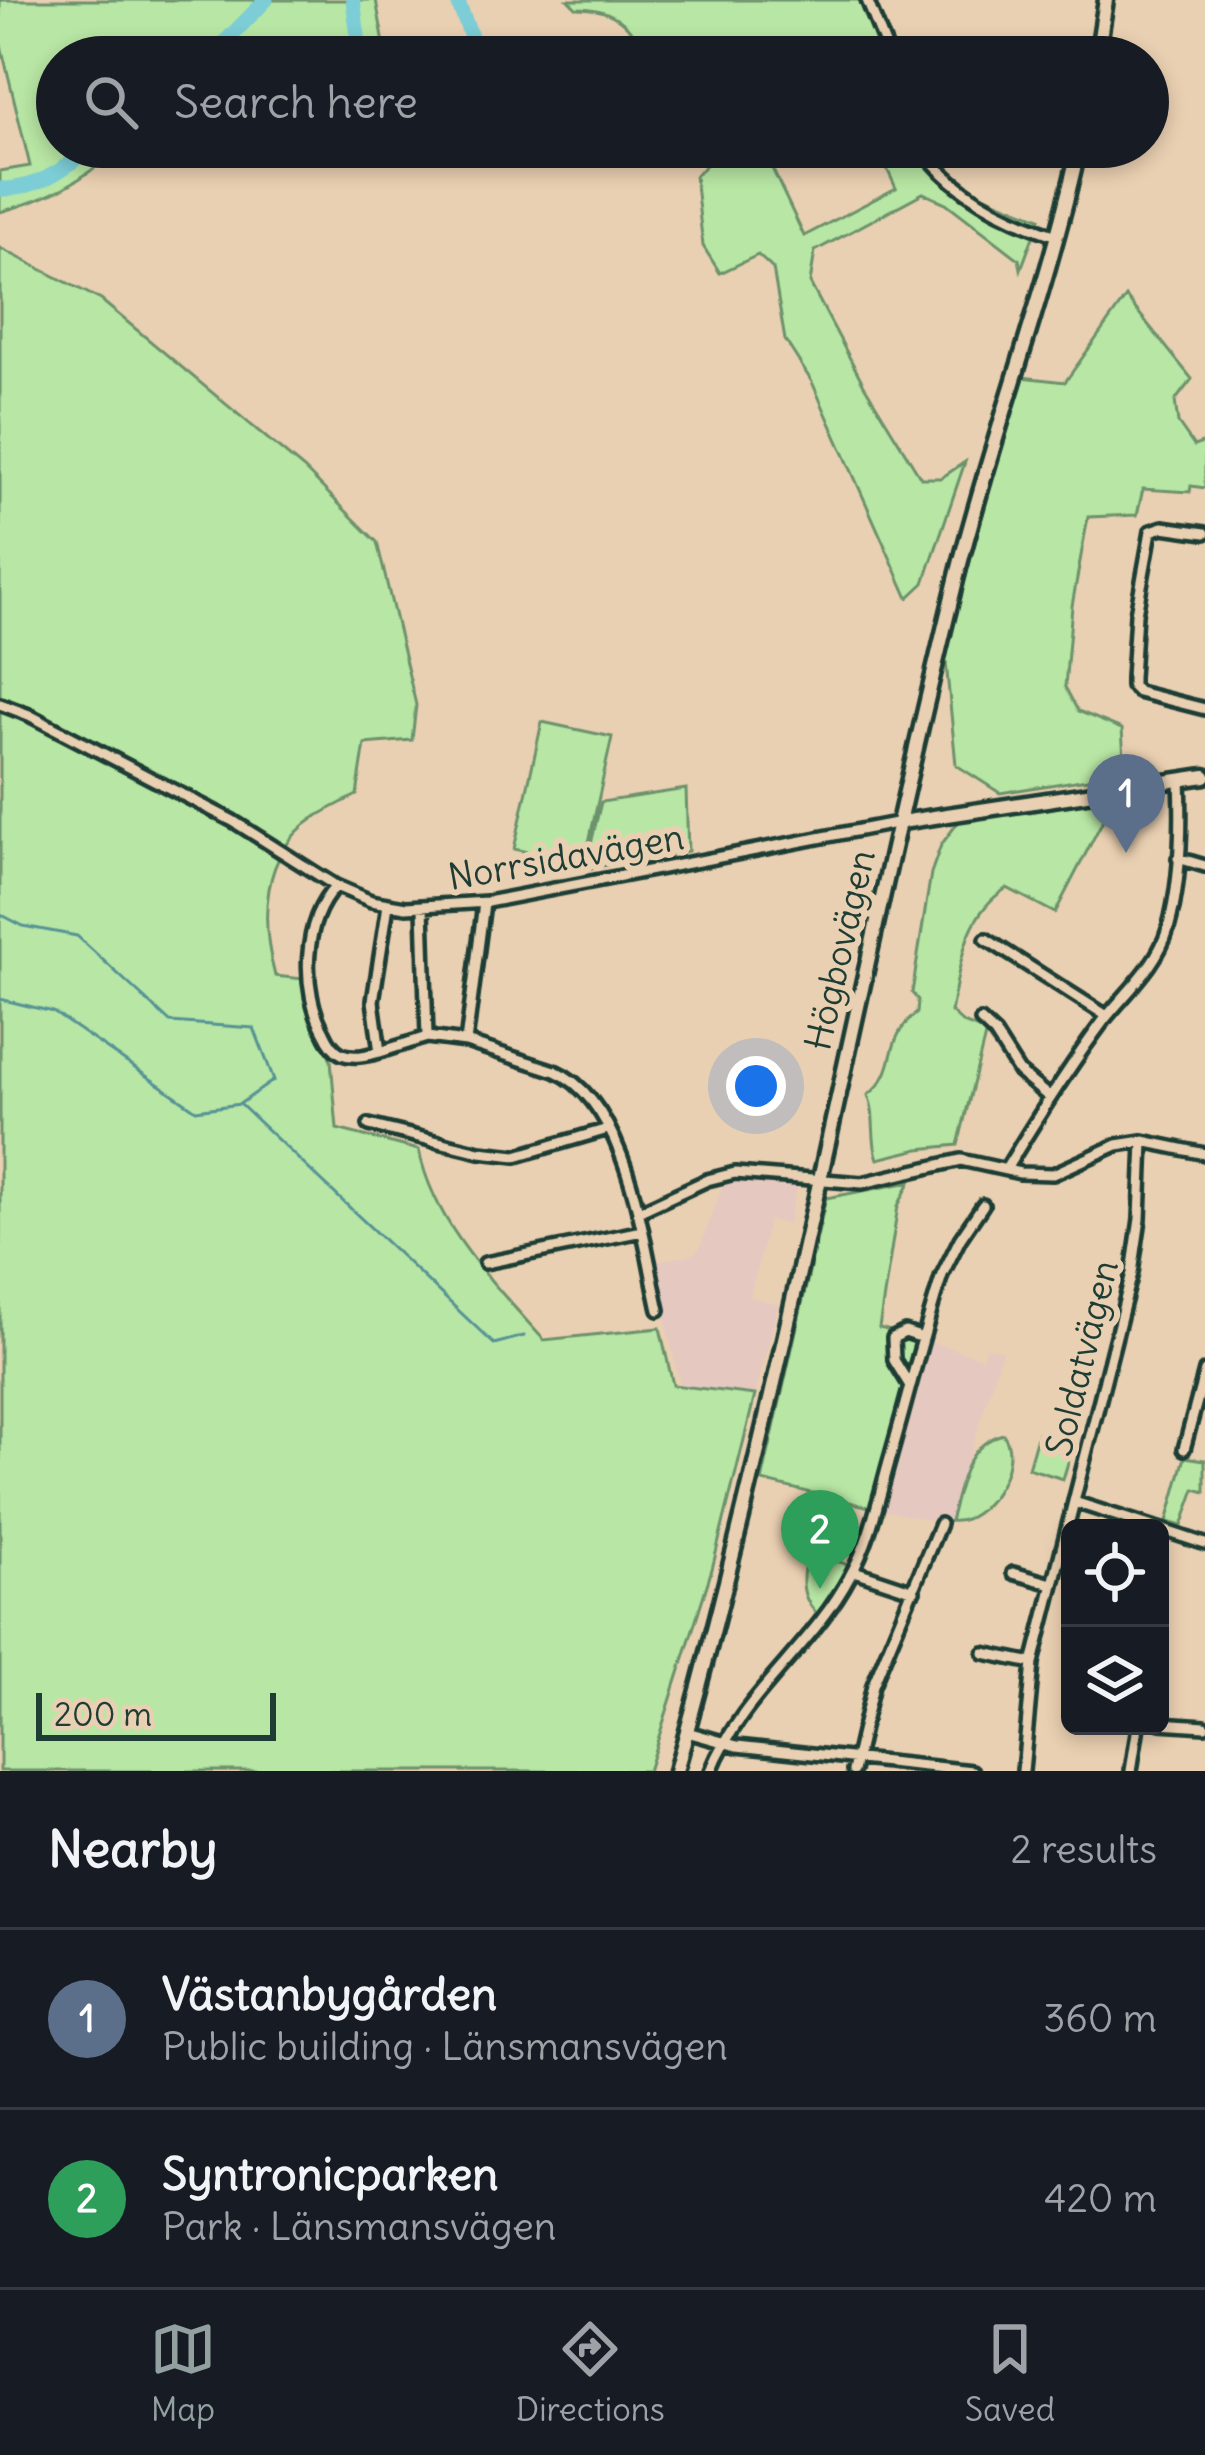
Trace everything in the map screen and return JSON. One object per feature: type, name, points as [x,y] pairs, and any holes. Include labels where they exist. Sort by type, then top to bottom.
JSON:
[{"type":"main road","points":[[1100,36],[1106,0]]},
{"type":"main road","name":"Högbovägen","points":[[676,1771],[958,574],[1074,168]]},
{"type":"main road","points":[[901,822],[1205,776]]},
{"type":"street","points":[[867,0],[882,36]]},
{"type":"street","points":[[935,168],[1004,217],[1057,236]]},
{"type":"street","points":[[1205,533],[1162,526],[1151,531],[1136,614],[1132,678],[1138,692],[1205,709]]},
{"type":"street","name":"Norrsidavägen","points":[[0,704],[233,821],[336,886],[388,905],[423,908],[484,903],[901,822]]},
{"type":"street","points":[[1006,1169],[1049,1097],[1152,962],[1167,932],[1178,858],[1180,780]]},
{"type":"street","points":[[1178,858],[1205,866]]},
{"type":"street","points":[[336,886],[315,921],[310,1000],[322,1030],[338,1052],[353,1056],[380,1052],[428,1037],[466,1042],[569,1077],[590,1096],[608,1129],[638,1212],[658,1310]]},
{"type":"street","points":[[466,1042],[484,903]]},
{"type":"street","points":[[380,1052],[374,1001],[388,905]]},
{"type":"street","points":[[423,908],[428,1037]]},
{"type":"street","points":[[986,939],[1107,1016]]},
{"type":"street","points":[[981,1021],[1019,1072],[1049,1097]]},
{"type":"street","points":[[369,1125],[516,1156],[608,1129]]},
{"type":"street","points":[[638,1212],[722,1174],[876,1181],[961,1160],[1054,1174],[1117,1145],[1144,1142],[1205,1154]]},
{"type":"street","name":"Soldatvägen","points":[[1023,1771],[1033,1663],[1132,1273],[1144,1142]]},
{"type":"street","points":[[711,1771],[723,1742],[755,1695],[829,1610],[854,1570],[870,1529],[942,1275],[983,1205]]},
{"type":"street","points":[[485,1263],[642,1231]]},
{"type":"street","points":[[910,1386],[894,1360],[892,1338],[904,1332],[923,1338]]},
{"type":"street","points":[[1184,1449],[1199,1413],[1205,1371]]},
{"type":"street","points":[[1074,1502],[1123,1519]]},
{"type":"street","points":[[853,1771],[873,1685],[940,1524]]},
{"type":"street","points":[[1169,1534],[1205,1544]]},
{"type":"street","points":[[854,1570],[914,1591]]},
{"type":"street","points":[[1013,1573],[1052,1584]]},
{"type":"street","points":[[984,1653],[1033,1663]]},
{"type":"street","points":[[1169,1724],[1205,1726]]},
{"type":"street","points":[[687,1732],[723,1742],[972,1771]]},
{"type":"street","points":[[1131,1771],[1137,1735]]},
{"type":"shaded area","points":[[744,1179],[797,1187],[788,1224],[769,1220],[750,1297],[779,1305],[755,1395],[680,1385],[652,1262],[699,1250],[724,1181]]},
{"type":"shaded area","points":[[926,1340],[982,1358],[986,1347],[1002,1351],[949,1524],[882,1510]]},
{"type":"green space","points":[[0,0],[376,0],[383,36],[36,36],[36,168],[94,168],[64,188],[0,212],[0,171],[30,166],[0,41]]},
{"type":"green space","points":[[568,0],[874,0],[889,36],[635,36],[611,15],[576,8]]},
{"type":"green space","points":[[703,168],[772,168],[804,236],[896,188],[887,168],[944,168],[961,183],[1040,218],[1021,269],[1019,259],[946,203],[923,193],[815,251],[810,283],[921,478],[941,478],[965,462],[924,583],[908,598],[812,382],[785,340],[773,269],[758,255],[720,273],[703,246],[695,176]]},
{"type":"green space","points":[[0,248],[101,300],[304,469],[377,542],[416,705],[412,740],[365,744],[357,795],[296,833],[274,869],[267,911],[275,976],[304,979],[304,999],[331,1060],[337,1129],[419,1150],[452,1229],[544,1340],[660,1328],[673,1385],[755,1395],[712,1569],[648,1771],[0,1771]]},
{"type":"green space","points":[[1126,297],[1192,379],[1175,401],[1178,423],[1194,446],[1205,442],[1205,488],[1191,486],[1190,492],[1143,489],[1137,515],[1088,517],[1072,606],[1065,687],[1078,711],[1122,729],[1125,773],[1000,793],[956,765],[945,652],[1021,377],[1065,382]]},
{"type":"green space","points":[[542,722],[612,737],[584,865],[514,849]]},
{"type":"green space","points":[[686,789],[688,851],[585,869],[601,802]]},
{"type":"green space","points":[[1106,799],[1102,822],[1055,913],[1007,888],[992,899],[972,927],[951,1012],[986,1032],[958,1145],[878,1159],[868,1095],[885,1075],[899,1034],[917,1013],[918,1000],[912,993],[931,873],[941,845],[959,821]]},
{"type":"green space","points":[[910,1182],[898,1206],[879,1328],[926,1340],[882,1510],[762,1481],[826,1198]]},
{"type":"green space","points":[[1038,1433],[1074,1443],[1063,1479],[1028,1468]]},
{"type":"green space","points":[[1003,1434],[1008,1460],[997,1490],[976,1513],[950,1521],[972,1457]]},
{"type":"green space","points":[[1185,1457],[1205,1460],[1205,1492],[1195,1489],[1182,1526],[1168,1519]]},
{"type":"green space","points":[[809,1552],[852,1566],[819,1615],[803,1586]]},
{"type":"waterway","points":[[231,36],[266,0]]},
{"type":"waterway","points":[[353,0],[358,36]]},
{"type":"waterway","points":[[457,0],[471,36]]},
{"type":"waterway","points":[[0,189],[25,186],[63,168]]},
{"type":"waterway","points":[[0,914],[23,926],[77,936],[170,1022],[254,1028],[274,1080],[241,1103]]},
{"type":"waterway","points":[[0,999],[53,1012],[196,1110],[240,1104],[494,1344],[524,1336]]},
{"type":"place","name":"Västanbygården","points":[[1126,853]]},
{"type":"place","name":"Syntronicparken","points":[[820,1589]]}]
